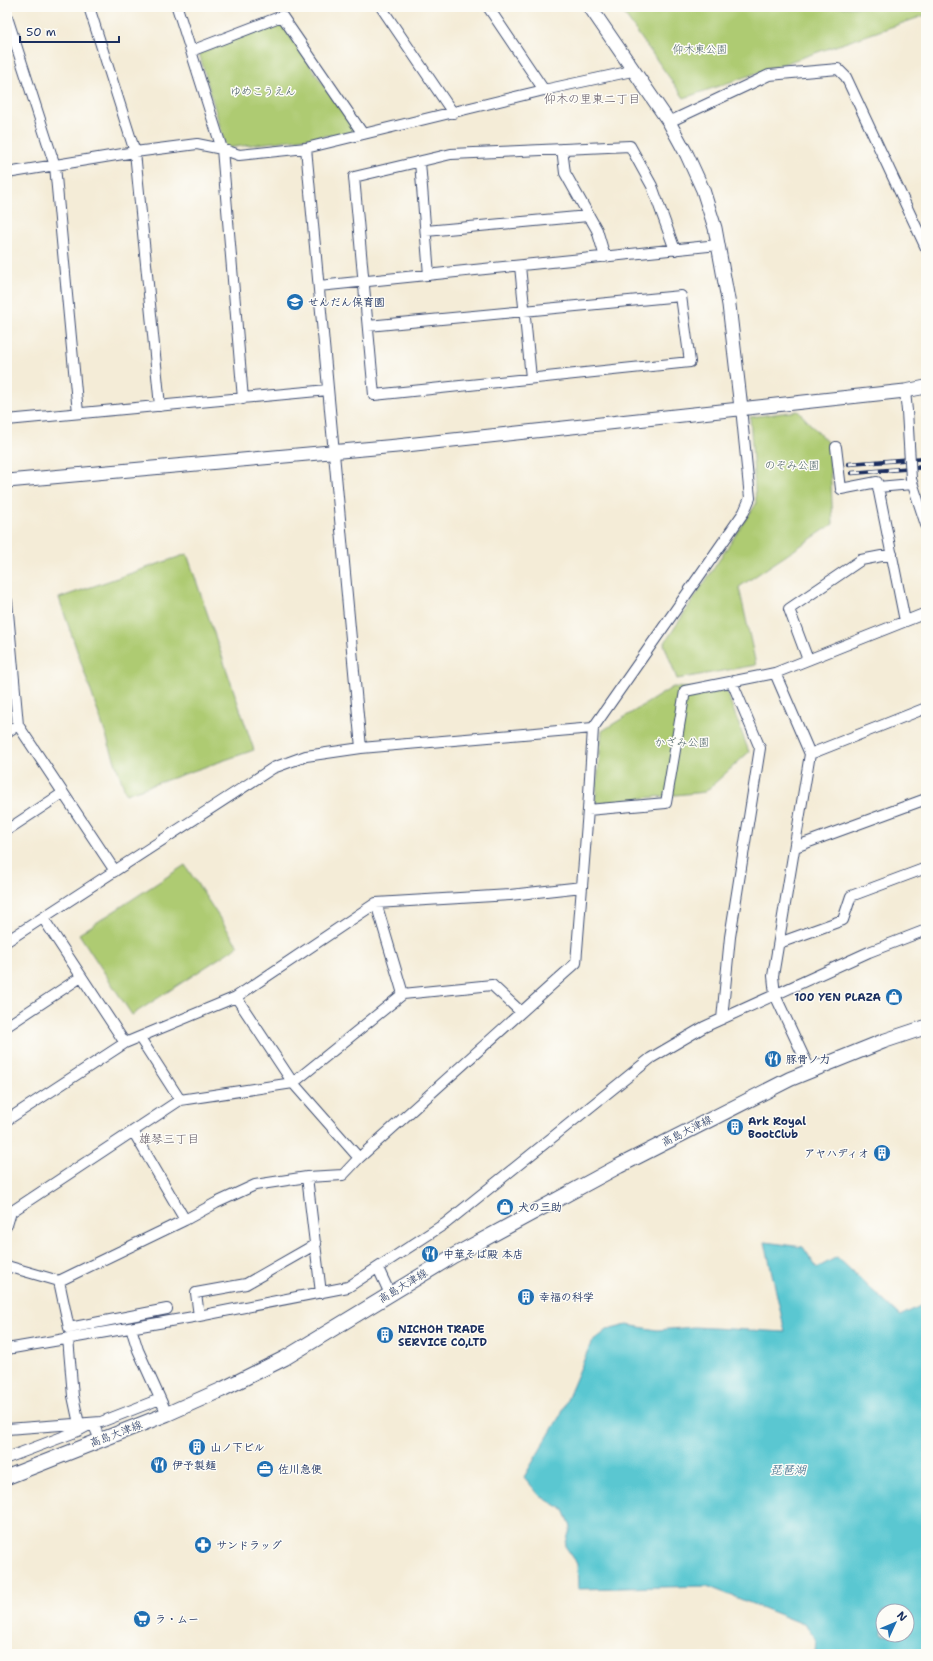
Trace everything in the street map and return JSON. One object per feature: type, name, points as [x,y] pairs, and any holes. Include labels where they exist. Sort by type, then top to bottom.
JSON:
[{"type":"main road","name":"高島大津線","points":[[7,1477],[167,1414],[221,1390],[285,1358],[453,1256],[619,1166],[790,1079],[884,1041],[926,1027]]},
{"type":"street","points":[[89,7],[135,152],[160,406]]},
{"type":"street","points":[[177,7],[222,149],[243,398]]},
{"type":"street","points":[[382,7],[452,113]]},
{"type":"street","points":[[488,7],[544,90]]},
{"type":"street","points":[[7,1266],[59,1281],[255,1185],[306,1177],[343,1175],[359,1158],[576,963],[593,728],[744,512],[750,498],[729,305],[715,228],[703,190],[687,155],[668,122],[590,7]]},
{"type":"street","points":[[191,51],[282,16],[363,134]]},
{"type":"street","points":[[7,17],[55,166],[78,413]]},
{"type":"street","points":[[668,122],[769,75],[838,69],[846,77],[926,248]]},
{"type":"street","points":[[7,173],[135,152],[197,144],[222,149],[238,155],[306,148],[632,70]]},
{"type":"street","points":[[368,326],[681,296],[690,362],[374,395],[354,177],[451,154],[630,146],[652,186],[675,250]]},
{"type":"street","points":[[306,148],[361,748]]},
{"type":"street","points":[[562,149],[565,173],[597,230],[605,257]]},
{"type":"street","points":[[420,162],[430,275]]},
{"type":"street","points":[[426,231],[588,216]]},
{"type":"street","points":[[319,286],[718,245]]},
{"type":"street","points":[[520,266],[531,378]]},
{"type":"street","points":[[7,481],[413,444],[905,391],[926,387]]},
{"type":"street","points":[[7,420],[328,390]]},
{"type":"street","points":[[905,391],[912,482],[926,525]]},
{"type":"street","points":[[836,447],[841,489],[877,482],[905,621]]},
{"type":"street","points":[[878,487],[912,482]]},
{"type":"street","points":[[808,660],[789,609],[861,560],[892,554]]},
{"type":"street","points":[[7,601],[18,725],[115,871]]},
{"type":"street","points":[[588,810],[666,803],[684,691],[775,673],[926,613]]},
{"type":"street","points":[[775,673],[810,754],[773,976],[775,995],[810,1070]]},
{"type":"street","points":[[722,1019],[730,938],[760,748],[732,682]]},
{"type":"street","points":[[810,754],[926,708]]},
{"type":"street","points":[[7,732],[18,725]]},
{"type":"street","points":[[7,941],[273,768],[306,756],[361,748],[593,728]]},
{"type":"street","points":[[7,830],[63,793]]},
{"type":"street","points":[[795,847],[926,800]]},
{"type":"street","points":[[779,943],[843,920],[851,896],[926,868]]},
{"type":"street","points":[[7,1120],[125,1043],[236,997],[376,903],[510,895],[582,887]]},
{"type":"street","points":[[376,903],[403,994]]},
{"type":"street","points":[[42,918],[125,1043]]},
{"type":"street","points":[[59,1281],[70,1328],[79,1332],[131,1328],[348,1287],[446,1223],[651,1058],[704,1027],[869,952],[926,930]]},
{"type":"street","points":[[7,1026],[82,977]]},
{"type":"street","points":[[7,1226],[11,1212],[180,1100],[293,1083],[403,994],[492,985],[521,1012]]},
{"type":"street","points":[[236,997],[293,1083],[359,1158]]},
{"type":"street","points":[[140,1038],[180,1100]]},
{"type":"street","points":[[133,1131],[185,1220]]},
{"type":"street","points":[[306,1177],[316,1244],[321,1293]]},
{"type":"street","points":[[199,1316],[196,1292],[246,1284],[316,1244]]},
{"type":"street","points":[[378,1268],[390,1294]]},
{"type":"street","points":[[7,1349],[68,1338],[79,1332],[166,1309]]},
{"type":"street","points":[[131,1328],[138,1350],[167,1414]]},
{"type":"street","points":[[68,1338],[73,1396],[79,1424]]},
{"type":"street","points":[[7,1429],[101,1422],[160,1399]]},
{"type":"street","points":[[93,1423],[100,1440]]},
{"type":"street","points":[[7,1458],[78,1432],[93,1423]]},
{"type":"green space","name":"仰木東公園","points":[[619,7],[926,7],[926,15],[684,98]]},
{"type":"green space","name":"ゆめこうえん","points":[[280,22],[356,132],[226,148],[199,53]]},
{"type":"green space","name":"のぞみ公園","points":[[798,411],[829,444],[833,524],[739,587],[756,665],[677,679],[664,644],[756,504],[750,417]]},
{"type":"green space","points":[[187,554],[254,750],[126,794],[59,598]]},
{"type":"green space","name":"かざみ公園","points":[[673,687],[726,690],[749,752],[705,792],[595,803],[602,731]]},
{"type":"green space","points":[[185,865],[238,946],[132,1015],[79,934]]},
{"type":"water","name":"琵琶湖","points":[[765,1242],[803,1247],[817,1268],[837,1257],[900,1316],[926,1303],[926,1654],[815,1654],[816,1639],[806,1625],[707,1586],[578,1589],[577,1563],[565,1546],[571,1526],[564,1510],[540,1496],[524,1477],[561,1414],[591,1343],[607,1330],[627,1325],[657,1330],[694,1327],[785,1332]]},
{"type":"railway","points":[[849,464],[926,458]]},
{"type":"railway","points":[[852,473],[926,467]]},
{"type":"place","name":"せんだん保育園","points":[[295,302]]},
{"type":"place","name":"100 YEN PLAZA","points":[[894,997]]},
{"type":"place","name":"豚骨ノ力","points":[[773,1059]]},
{"type":"place","name":"Ark Royal BootClub","points":[[735,1127]]},
{"type":"place","name":"アヤハディオ","points":[[882,1153]]},
{"type":"place","name":"犬の三助","points":[[505,1207]]},
{"type":"place","name":"中華そば殿 本店","points":[[430,1254]]},
{"type":"place","name":"幸福の科学","points":[[526,1297]]},
{"type":"place","name":"NICHOH TRADE SERVICE CO,LTD","points":[[385,1335]]},
{"type":"place","name":"山ノ下ビル","points":[[197,1447]]},
{"type":"place","name":"伊予製麺","points":[[159,1465]]},
{"type":"place","name":"佐川急便","points":[[265,1469]]},
{"type":"place","name":"サンドラッグ","points":[[203,1545]]},
{"type":"place","name":"ラ・ムー","points":[[142,1619]]},
{"type":"district","name":"仰木の里東二丁目","points":[[592,99]]},
{"type":"district","name":"雄琴三丁目","points":[[169,1139]]}]
